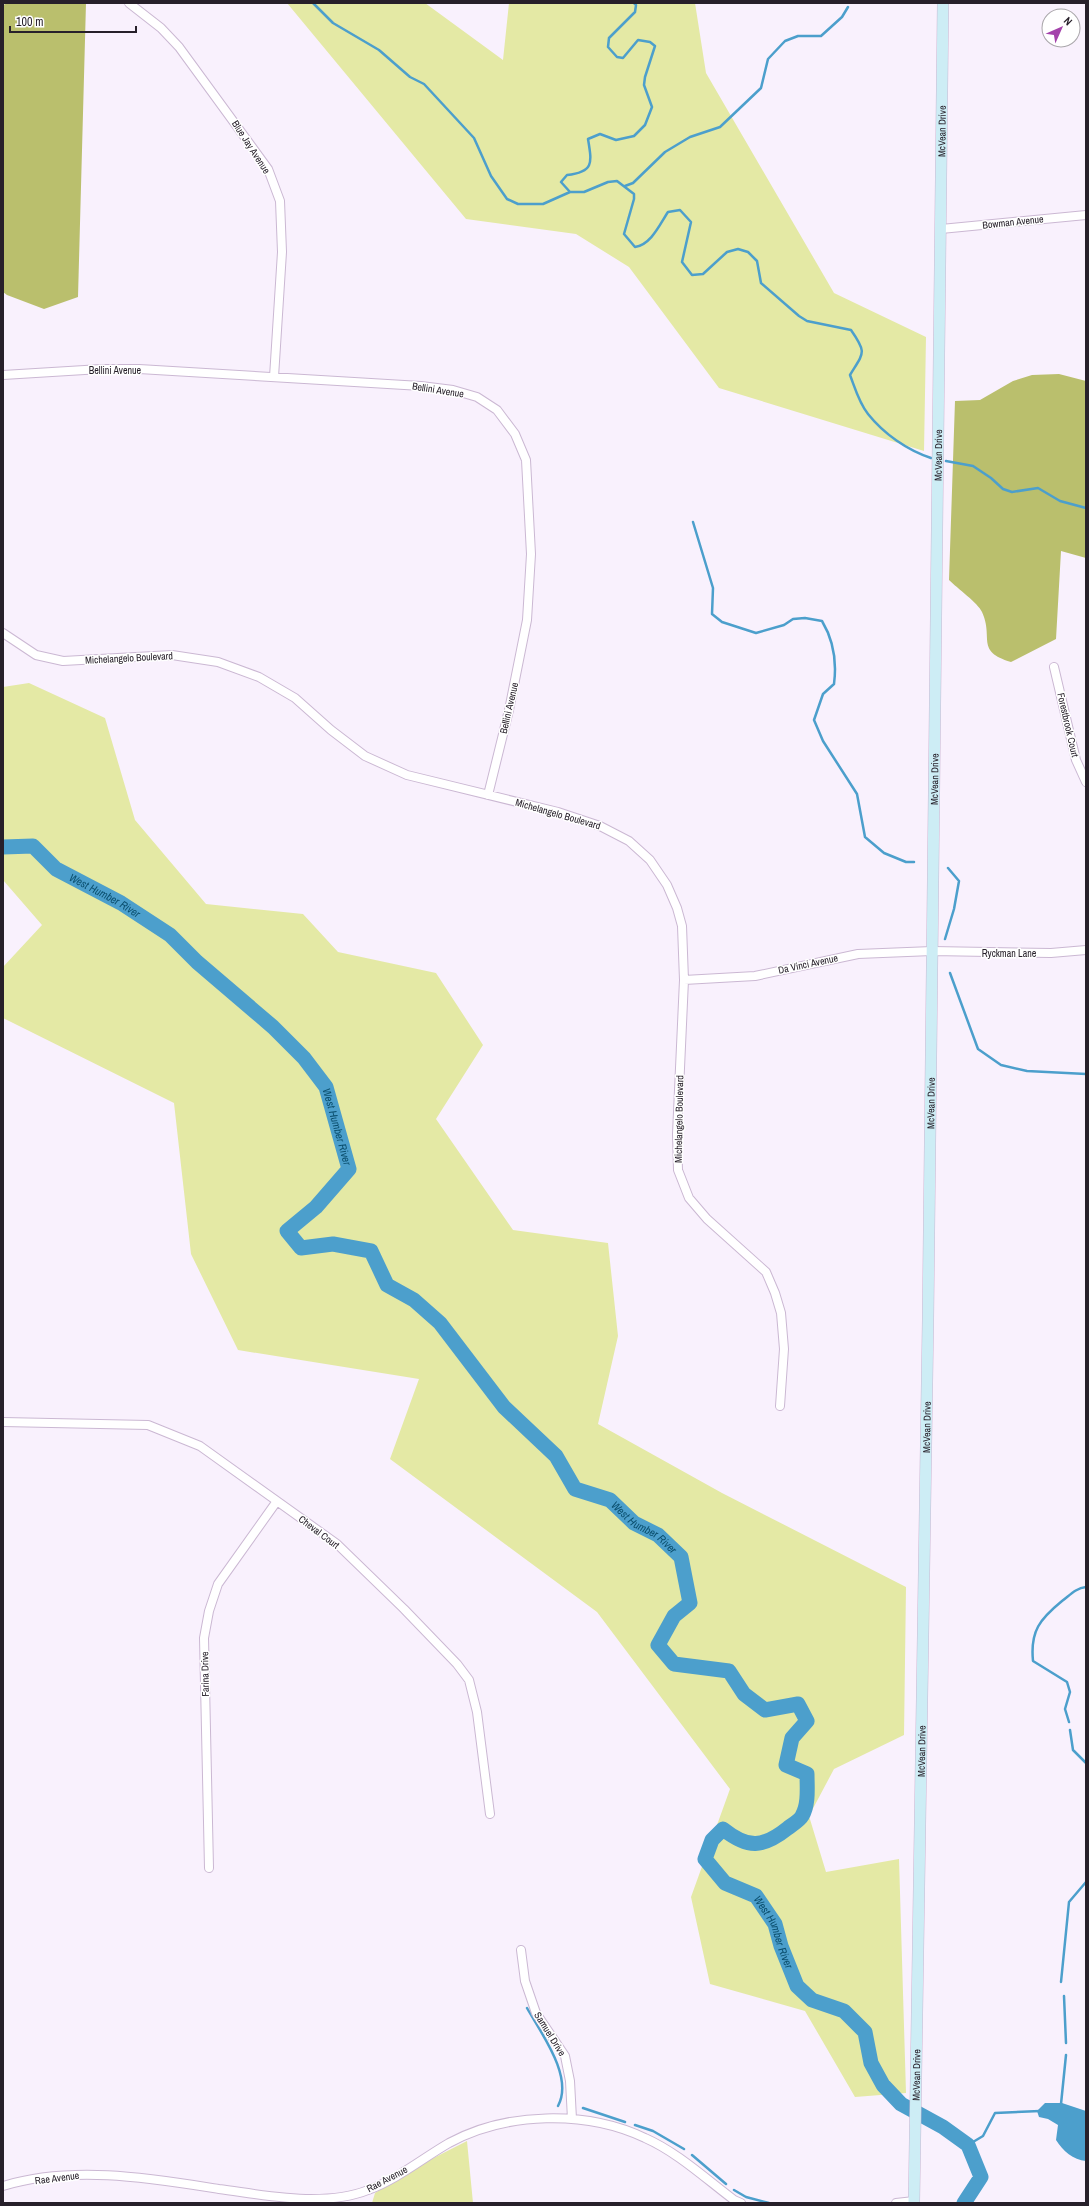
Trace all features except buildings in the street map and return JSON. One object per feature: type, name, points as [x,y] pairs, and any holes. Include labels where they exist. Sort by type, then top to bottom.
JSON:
[{"type":"main road","name":"McVean Drive","points":[[914,2202],[917,2104],[943,3]]},
{"type":"street","name":"Blue Jay Avenue","points":[[129,3],[161,28],[179,47],[268,169],[280,201],[282,252],[274,377]]},
{"type":"street","name":"Bowman Avenue","points":[[941,229],[1086,215]]},
{"type":"street","name":"Bellini Avenue","points":[[3,375],[101,368],[421,386],[453,390],[476,397],[497,410],[515,434],[526,460],[531,554],[527,620],[509,710],[488,794]]},
{"type":"street","name":"Michelangelo Boulevard","points":[[3,633],[36,655],[63,661],[172,655],[218,662],[259,677],[295,698],[365,756],[407,776],[488,794],[600,826],[629,841],[650,860],[667,885],[679,913],[682,926],[684,980],[677,1134],[678,1170],[689,1198],[707,1219],[766,1272],[775,1293],[781,1313],[784,1349],[780,1406]]},
{"type":"street","name":"Forestbrook Court","points":[[1054,667],[1076,760],[1086,782]]},
{"type":"street","name":"Ryckman Lane","points":[[932,952],[1051,953],[1086,950]]},
{"type":"street","name":"Da Vinci Avenue","points":[[684,980],[755,976],[858,954],[932,952]]},
{"type":"street","name":"Cheval Court","points":[[3,1422],[148,1425],[200,1446],[337,1544],[404,1609],[457,1664],[469,1680],[478,1712],[490,1814]]},
{"type":"street","name":"Farina Drive","points":[[208,1868],[204,1638],[208,1617],[218,1584],[277,1501]]},
{"type":"street","name":"Samuel Drive","points":[[521,1950],[525,1981],[536,2012],[565,2056],[570,2080],[572,2119]]},
{"type":"street","name":"Rae Avenue","points":[[3,2186],[75,2174],[188,2184],[272,2197],[311,2199],[338,2198],[369,2190],[450,2143],[479,2131],[515,2122],[572,2119],[614,2127],[645,2138],[676,2157],[734,2200],[742,2203]]},
{"type":"street","points":[[896,2203],[914,2202]]},
{"type":"green space","points":[[8,3],[86,3],[78,297],[44,309],[7,295],[3,292],[3,5]]},
{"type":"green space","points":[[287,3],[425,3],[503,60],[509,3],[695,3],[706,73],[834,293],[926,337],[924,451],[719,388],[629,267],[576,234],[466,219]]},
{"type":"green space","points":[[1059,374],[1086,381],[1086,558],[1061,551],[1056,639],[1011,662],[1000,658],[989,648],[987,629],[980,608],[949,580],[955,401],[980,400],[1013,381],[1032,375]]},
{"type":"green space","points":[[29,683],[105,718],[135,820],[206,904],[303,914],[338,952],[436,973],[483,1045],[436,1119],[513,1230],[608,1243],[618,1336],[598,1424],[722,1493],[906,1587],[904,1735],[834,1769],[809,1816],[826,1872],[899,1859],[906,2093],[855,2097],[805,2011],[710,1984],[691,1897],[730,1789],[597,1612],[390,1459],[419,1379],[238,1350],[191,1254],[174,1103],[3,1018],[3,967],[42,925],[3,880],[3,687]]},
{"type":"green space","points":[[467,2141],[473,2203],[372,2203],[375,2193],[410,2170]]},
{"type":"water","points":[[1045,2103],[1062,2103],[1086,2111],[1086,2161],[1073,2157],[1059,2144],[1056,2140],[1058,2125],[1048,2119],[1039,2117],[1037,2111]]},
{"type":"waterway","points":[[313,3],[333,23],[379,50],[410,77],[424,84],[474,138],[491,176],[507,199],[518,204],[543,204],[570,192],[584,192],[608,182],[617,181],[634,194],[634,199],[624,234],[635,247],[641,245],[650,238],[668,212],[680,210],[691,222],[682,262],[692,275],[703,274],[727,252],[738,249],[748,252],[757,261],[761,283],[799,316],[807,321],[851,330],[860,344],[862,352],[861,357],[850,375],[865,410],[889,435],[913,451],[931,458]]},
{"type":"waterway","points":[[570,192],[561,182],[567,175],[576,174],[587,169],[590,160],[588,139],[600,134],[616,140],[634,136],[645,125],[652,107],[644,85],[645,77],[655,46],[650,42],[638,40],[623,58],[617,57],[608,47],[609,38],[635,12],[636,5],[634,3]]},
{"type":"waterway","points":[[625,186],[633,183],[665,152],[690,137],[720,127],[761,88],[768,59],[785,41],[798,36],[821,36],[842,17],[848,7]]},
{"type":"waterway","points":[[946,461],[973,466],[991,478],[1003,489],[1012,492],[1038,488],[1060,501],[1086,508]]},
{"type":"waterway","points":[[693,522],[713,588],[712,614],[722,622],[756,633],[784,625],[793,619],[805,618],[822,621],[834,651],[835,676],[834,684],[823,694],[814,720],[823,741],[857,794],[865,837],[884,853],[906,862],[914,862]]},
{"type":"waterway","name":"West Humber River","points":[[3,847],[33,846],[56,869],[121,903],[170,935],[197,962],[273,1027],[304,1058],[326,1087],[349,1169],[316,1207],[287,1231],[301,1248],[333,1244],[371,1251],[387,1285],[414,1300],[440,1323],[504,1407],[556,1456],[575,1489],[610,1500],[634,1523],[658,1535],[681,1557],[690,1603],[674,1616],[658,1645],[674,1664],[729,1671],[744,1694],[765,1710],[798,1704],[807,1721],[792,1738],[786,1765],[807,1774],[807,1801],[802,1816],[798,1821],[779,1835],[756,1844],[740,1840],[723,1829],[712,1840],[705,1859],[725,1883],[756,1896],[775,1924],[781,1946],[797,1986],[812,2000],[844,2011],[865,2032],[871,2063],[883,2085],[901,2104],[943,2127],[968,2145],[981,2177],[964,2203]]},
{"type":"waterway","points":[[945,939],[954,909],[959,881],[948,868]]},
{"type":"waterway","points":[[950,973],[978,1049],[1001,1065],[1027,1071],[1086,1074]]},
{"type":"waterway","points":[[1069,1722],[1065,1709],[1070,1692],[1067,1682],[1033,1661],[1033,1642],[1038,1626],[1042,1620],[1073,1592],[1086,1587]]},
{"type":"waterway","points":[[1070,1730],[1073,1750],[1086,1763]]},
{"type":"waterway","points":[[1061,1982],[1069,1902],[1086,1882]]},
{"type":"waterway","points":[[1064,1996],[1066,2043]]},
{"type":"waterway","points":[[527,2008],[547,2042],[559,2069],[562,2082],[562,2094],[558,2106]]},
{"type":"waterway","points":[[1061,2104],[1066,2055]]},
{"type":"waterway","points":[[583,2108],[625,2122]]},
{"type":"waterway","points":[[968,2145],[983,2136],[995,2113],[1040,2111]]},
{"type":"waterway","points":[[635,2125],[653,2131],[684,2149]]},
{"type":"waterway","points":[[692,2155],[726,2184]]},
{"type":"waterway","points":[[734,2190],[746,2197],[769,2203]]}]
